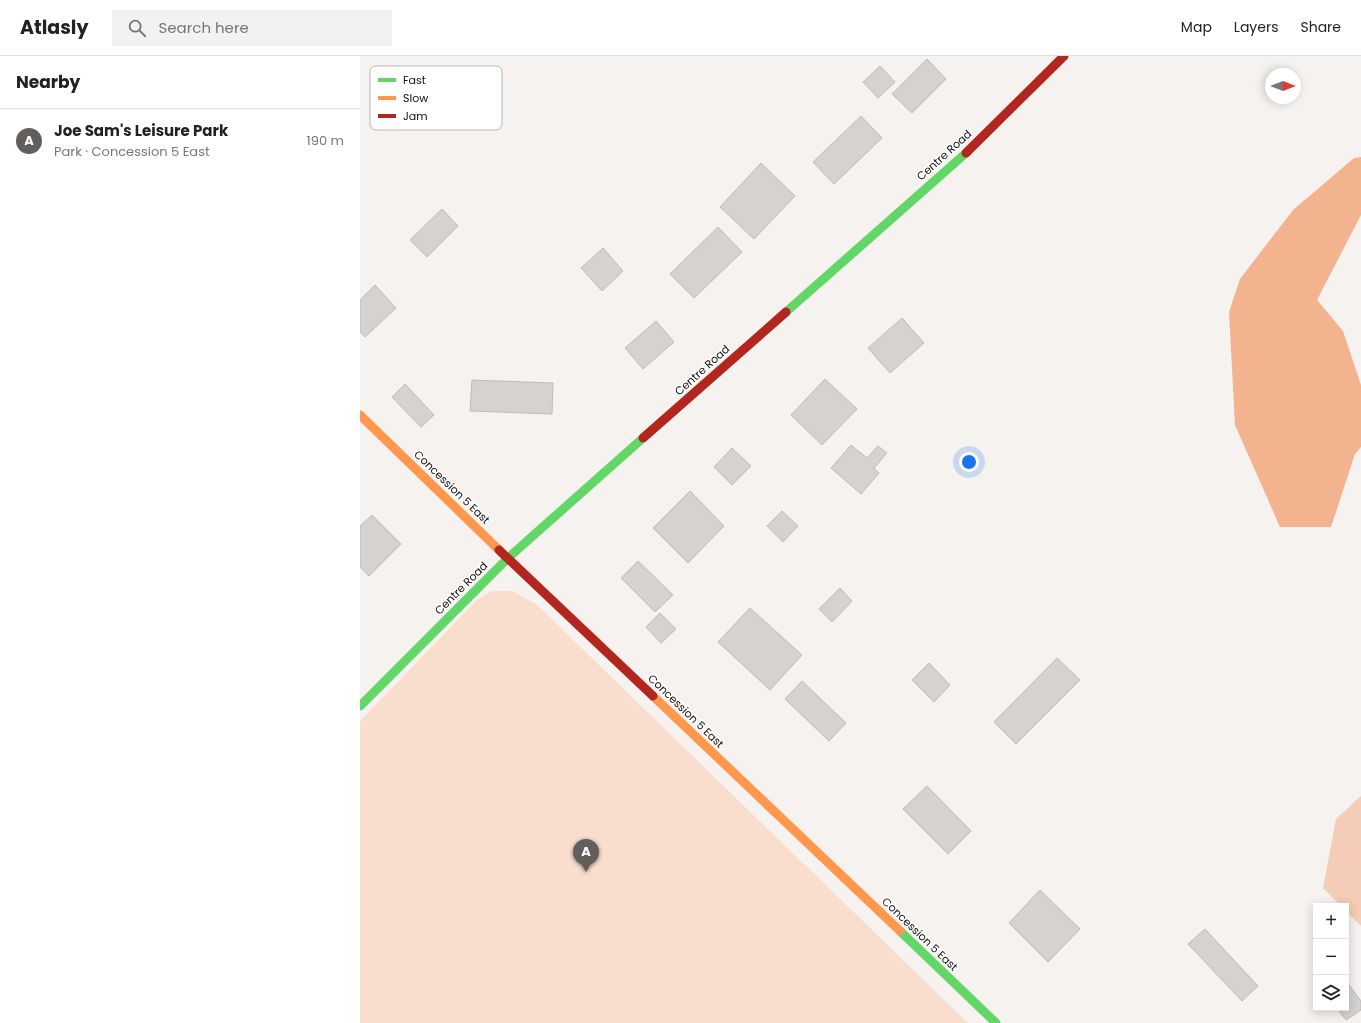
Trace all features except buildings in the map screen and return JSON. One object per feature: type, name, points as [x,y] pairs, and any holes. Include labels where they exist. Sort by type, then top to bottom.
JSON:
[{"type":"main road","name":"Centre Road","points":[[360,706],[508,558],[980,140],[1064,56]]},
{"type":"main road","name":"Concession 5 East","points":[[360,415],[996,1023]]},
{"type":"shaded area","points":[[1361,157],[1361,215],[1317,300],[1343,331],[1361,385],[1361,447],[1355,454],[1331,527],[1280,527],[1235,425],[1229,312],[1240,279],[1293,210],[1354,158]]},
{"type":"shaded area","points":[[492,591],[512,591],[536,604],[968,1023],[360,1023],[360,721],[478,599]]},
{"type":"shaded area","points":[[1361,796],[1361,926],[1349,914],[1349,903],[1338,903],[1323,888],[1336,819]]},
{"type":"traffic: fast","points":[[786,312],[966,153]]},
{"type":"traffic: fast","points":[[360,706],[508,558],[643,438]]},
{"type":"traffic: fast","points":[[900,931],[996,1023]]},
{"type":"traffic: slow","points":[[360,415],[499,550]]},
{"type":"traffic: slow","points":[[653,696],[900,931]]},
{"type":"traffic: jam","points":[[966,153],[1064,56]]},
{"type":"traffic: jam","points":[[643,438],[786,312]]},
{"type":"traffic: jam","points":[[499,550],[653,696]]},
{"type":"place","name":"Joe Sam's Leisure Park","points":[[586,872]]}]
